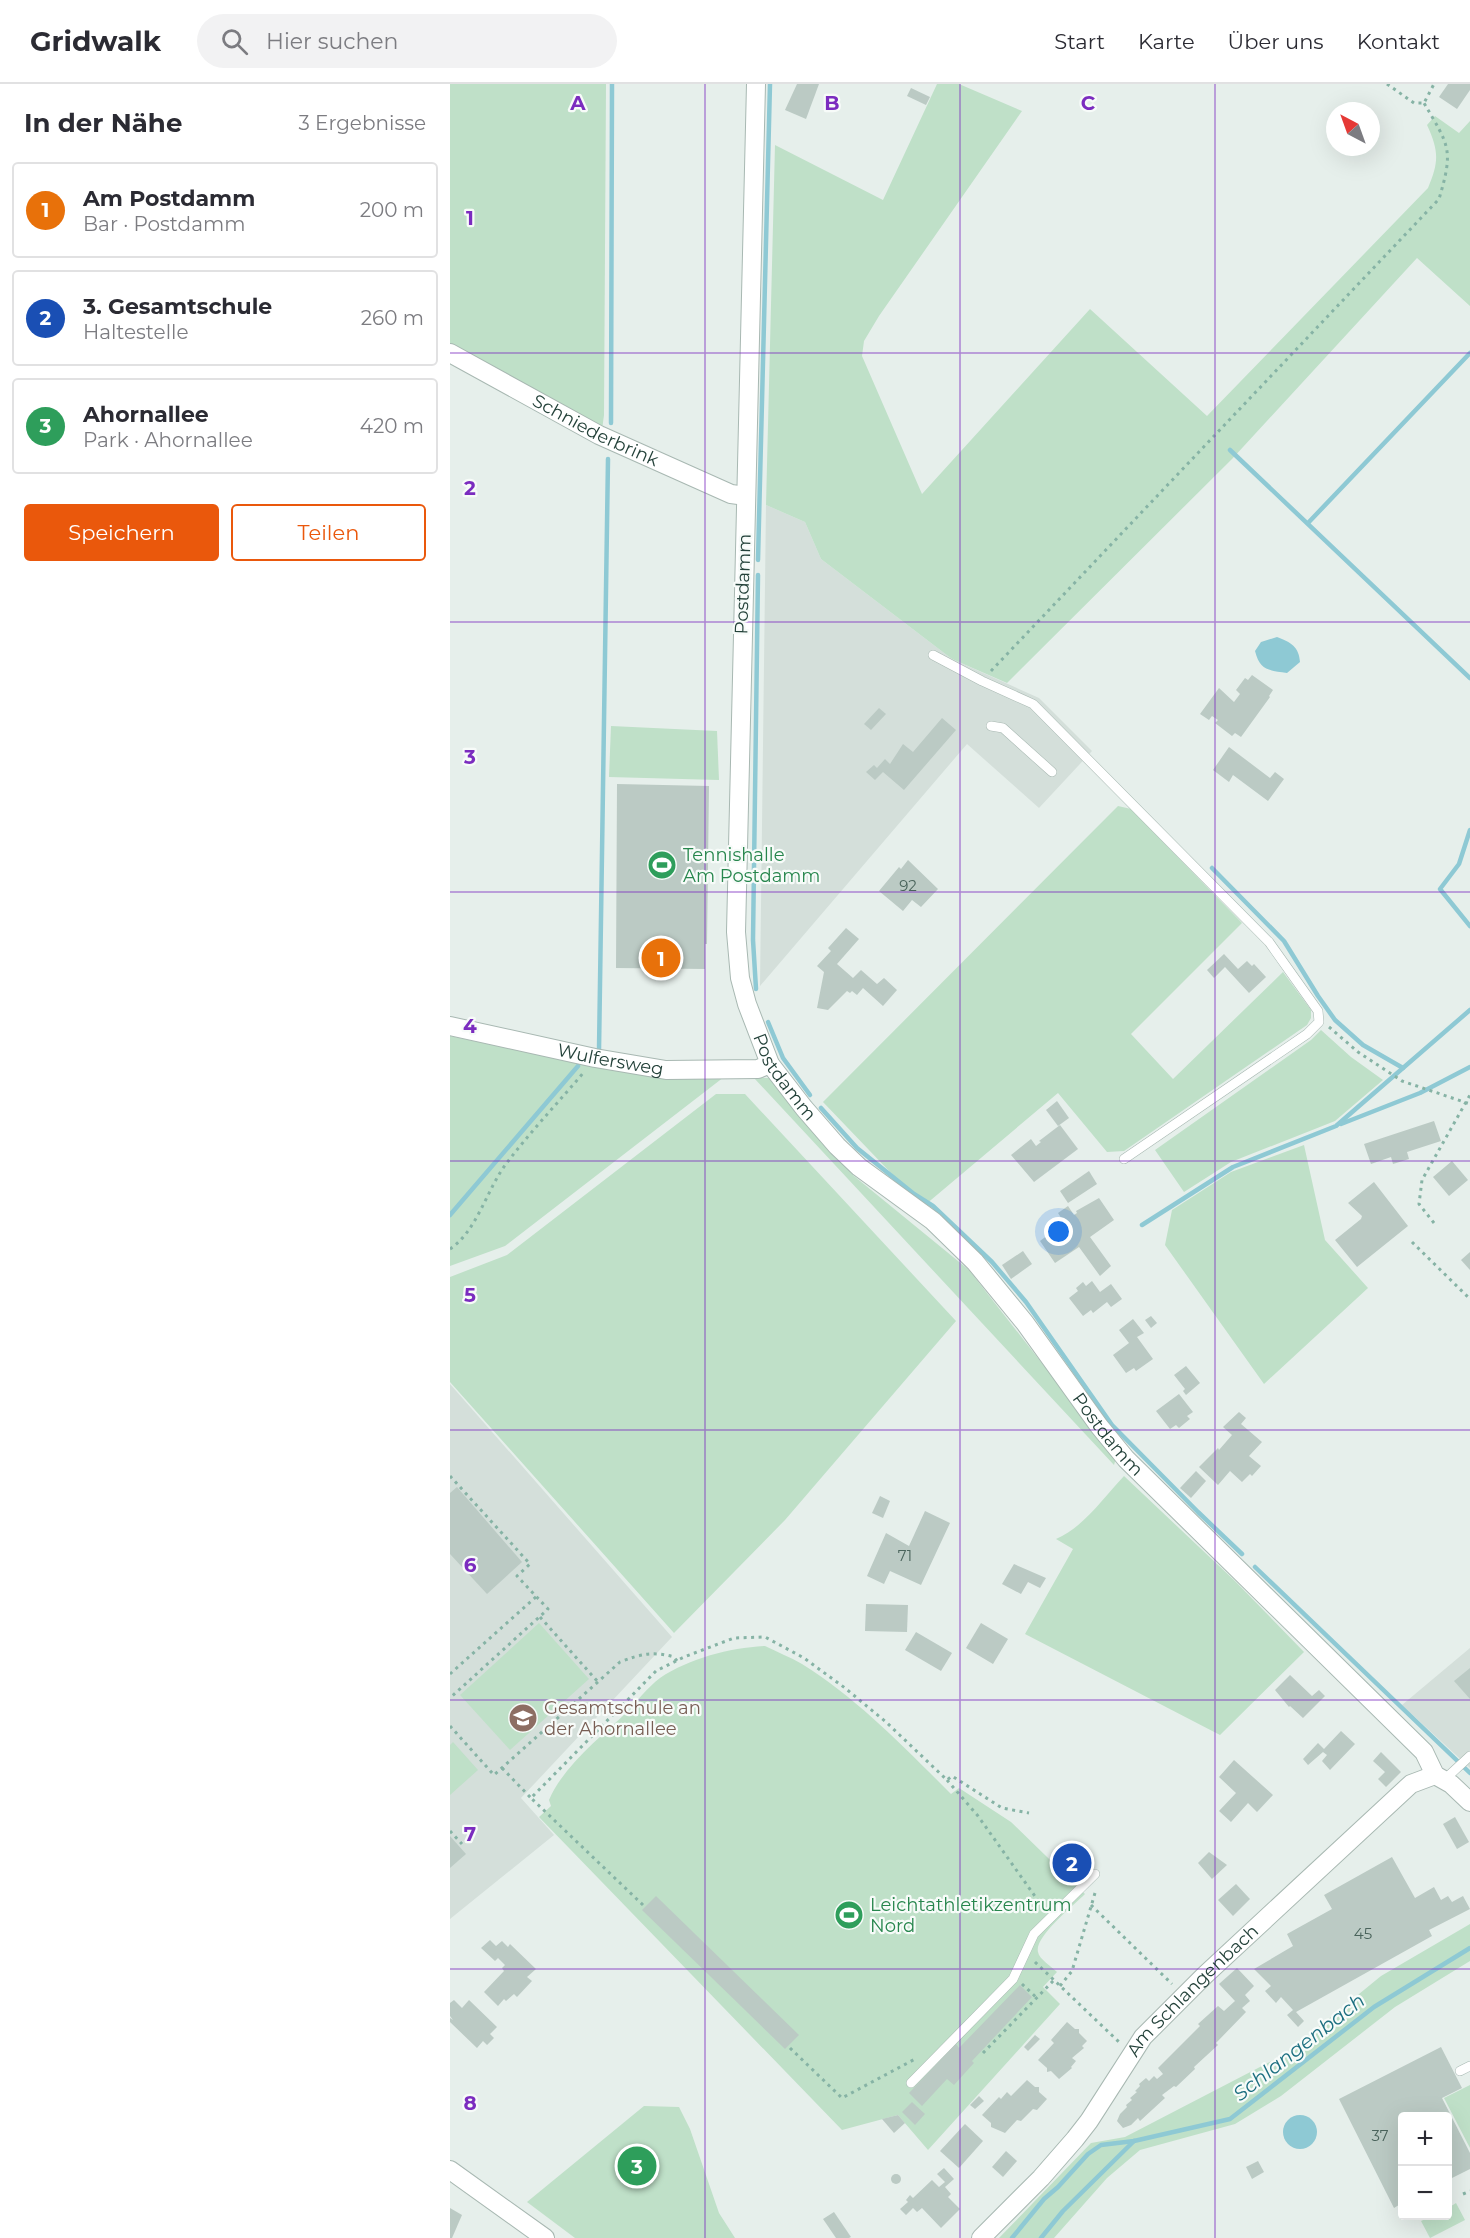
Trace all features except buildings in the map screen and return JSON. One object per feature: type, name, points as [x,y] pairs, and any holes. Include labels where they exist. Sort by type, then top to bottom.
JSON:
[{"type":"street","name":"Postdamm","points":[[756,84],[736,932],[741,978],[747,1004],[770,1064],[837,1146],[860,1167],[933,1221],[975,1262],[1025,1323],[1099,1426],[1126,1459],[1424,1752],[1439,1777],[1470,1802]]},
{"type":"street","name":"Schniederbrink","points":[[450,353],[599,435],[731,494],[746,496]]},
{"type":"street","name":"Wulfersweg","points":[[450,1026],[595,1058],[666,1070],[758,1069],[770,1064]]},
{"type":"street","name":"Am Schlangenbach","points":[[981,2238],[1041,2178],[1075,2139],[1143,2037],[1411,1784],[1439,1777]]},
{"type":"street","points":[[450,2170],[545,2238]]},
{"type":"lane","points":[[933,655],[1033,704],[1269,942],[1318,1011],[1318,1022],[1307,1034],[1124,1159]]},
{"type":"lane","points":[[991,726],[1003,728],[1052,772]]},
{"type":"lane","points":[[1439,1777],[1458,1767],[1468,1758]]},
{"type":"lane","points":[[911,2083],[1014,1976],[1034,1934],[1095,1874]]},
{"type":"lane","points":[[1460,2071],[1470,2066]]},
{"type":"path","points":[[1387,84],[1414,103],[1424,103]]},
{"type":"path","points":[[1424,103],[1434,84]]},
{"type":"path","points":[[982,681],[1439,198],[1448,167],[1446,143],[1424,103]]},
{"type":"path","points":[[1318,1022],[1328,1026],[1358,1052],[1402,1081],[1468,1104]]},
{"type":"path","points":[[450,1249],[458,1244],[504,1166],[595,1058]]},
{"type":"path","points":[[1434,1223],[1419,1204],[1422,1180],[1468,1104],[1470,1095]]},
{"type":"path","points":[[1412,1242],[1470,1299]]},
{"type":"path","points":[[450,1476],[530,1564],[518,1576],[548,1609],[450,1698]]},
{"type":"path","points":[[450,1674],[537,1596]]},
{"type":"path","points":[[540,1617],[598,1682]]},
{"type":"path","points":[[531,1798],[656,1671],[734,1638],[765,1637],[804,1658],[845,1688],[886,1722],[947,1780],[978,1816],[1050,1918]]},
{"type":"path","points":[[450,1726],[494,1775],[620,1662],[639,1654],[651,1653],[674,1657],[677,1661]]},
{"type":"path","points":[[502,1768],[643,1905]]},
{"type":"path","points":[[947,1780],[952,1776],[1002,1808],[1029,1813]]},
{"type":"path","points":[[450,1831],[462,1844]]},
{"type":"path","points":[[1060,1986],[1072,1971],[1095,1893],[1100,1888]]},
{"type":"path","points":[[1091,1905],[1184,1996]]},
{"type":"path","points":[[1026,1952],[1132,2054]]},
{"type":"path","points":[[1014,1976],[1037,1998]]},
{"type":"path","points":[[983,2053],[1054,1980]]},
{"type":"path","points":[[790,2048],[842,2098],[923,2055]]},
{"type":"path","points":[[1463,2194],[1470,2191]]},
{"type":"shaded area","points":[[766,505],[805,522],[821,559],[952,659],[1039,698],[1092,751],[1039,808],[967,744],[760,986]]},
{"type":"shaded area","name":"Gesamtschule an der Ahornallee","points":[[450,1384],[672,1637],[521,1798],[554,1835],[450,1919]]},
{"type":"shaded area","points":[[1470,1648],[1470,1768],[1402,1705]]},
{"type":"green space","points":[[450,84],[606,84],[604,415],[602,430],[450,347]]},
{"type":"green space","points":[[937,84],[959,84],[1022,111],[864,341],[862,356],[922,494],[1090,309],[1207,416],[1428,188],[1436,156],[1434,142],[1427,125],[1435,116],[1459,133],[1470,121],[1470,306],[1417,258],[1232,459],[1007,683],[952,659],[821,559],[805,522],[766,505],[775,145],[883,200]]},
{"type":"green space","points":[[611,726],[717,731],[719,780],[609,777]]},
{"type":"green space","points":[[1118,806],[1131,809],[1242,923],[1131,1034],[1173,1079],[1283,972],[1311,1010],[1311,1018],[1307,1025],[1124,1151],[1107,1152],[1058,1093],[925,1205],[914,1197],[823,1102]]},
{"type":"green space","points":[[1321,1030],[1351,1057],[1383,1080],[1335,1121],[1231,1162],[1184,1192],[1155,1150],[1311,1040]]},
{"type":"green space","points":[[450,1036],[578,1063],[724,1077],[505,1246],[450,1266]]},
{"type":"green space","points":[[754,1078],[770,1078],[854,1176],[969,1270],[1116,1458],[1114,1465]]},
{"type":"green space","points":[[716,1094],[745,1094],[956,1321],[785,1520],[674,1633],[450,1382],[450,1277],[507,1255]]},
{"type":"green space","points":[[1304,1145],[1325,1240],[1368,1288],[1264,1384],[1165,1245],[1172,1210],[1231,1172]]},
{"type":"green space","points":[[1124,1476],[1235,1581],[1304,1652],[1220,1735],[1025,1634],[1073,1549],[1056,1539],[1084,1520]]},
{"type":"green space","points":[[539,1623],[589,1679],[510,1750],[460,1695]]},
{"type":"green space","name":"Leichtathletikzentrum Nord","points":[[765,1646],[802,1664],[842,1692],[880,1724],[951,1794],[959,1788],[1011,1822],[1085,1894],[1048,1930],[1038,1946],[1041,1957],[1057,1972],[1043,1987],[1060,2004],[928,2150],[898,2115],[842,2130],[539,1817],[551,1806],[549,1800],[573,1763],[660,1678],[684,1665],[711,1655]]},
{"type":"green space","points":[[453,1742],[478,1770],[450,1795],[450,1745]]},
{"type":"green space","points":[[1470,1924],[1470,1961],[1395,2007],[1281,2096],[1235,2124],[1140,2150],[1107,2178],[1054,2238],[999,2238],[1091,2143],[1125,2137],[1287,2053],[1381,1976]]},
{"type":"green space","points":[[1470,2085],[1470,2148],[1452,2112],[1444,2098]]},
{"type":"green space","points":[[644,2106],[679,2107],[690,2129],[719,2213],[735,2238],[575,2238],[527,2202]]},
{"type":"green space","points":[[1456,2203],[1465,2220],[1430,2238],[1421,2221],[1452,2220],[1452,2206]]},
{"type":"water","points":[[1277,637],[1293,646],[1298,652],[1300,662],[1287,673],[1270,670],[1263,666],[1255,651],[1261,642]]},
{"type":"water","points":[[1300,2115],[1312,2120],[1317,2132],[1312,2144],[1300,2149],[1288,2144],[1283,2132],[1288,2120]]},
{"type":"waterway","points":[[611,423],[612,84]]},
{"type":"waterway","points":[[758,560],[770,84]]},
{"type":"waterway","points":[[1308,523],[1470,353]]},
{"type":"waterway","points":[[1230,450],[1470,678]]},
{"type":"waterway","points":[[599,1050],[608,459]]},
{"type":"waterway","points":[[756,989],[753,940],[758,575]]},
{"type":"waterway","points":[[1470,830],[1459,864],[1440,889],[1470,926]]},
{"type":"waterway","points":[[1212,868],[1284,941],[1335,1020],[1363,1045],[1403,1068]]},
{"type":"waterway","points":[[1142,1225],[1233,1167],[1336,1126],[1470,1010]]},
{"type":"waterway","points":[[768,1022],[783,1058],[810,1095]]},
{"type":"waterway","points":[[450,1215],[578,1066]]},
{"type":"waterway","points":[[1341,1124],[1420,1093],[1470,1067]]},
{"type":"waterway","points":[[821,1108],[857,1148],[914,1194],[933,1206],[992,1262],[1026,1302],[1112,1425],[1242,1554]]},
{"type":"waterway","points":[[1255,1567],[1470,1773]]},
{"type":"waterway","name":"Schlangenbach","points":[[1012,2238],[1044,2199],[1088,2154],[1101,2145],[1134,2141],[1230,2119],[1374,2007],[1470,1948]]},
{"type":"waterway","name":"Schlangenbach","points":[[1041,2238],[1063,2211],[1134,2141]]},
{"type":"place","name":"Tennishalle Am Postdamm","points":[[662,865]]},
{"type":"place","name":"Am Postdamm","points":[[661,958]]},
{"type":"place","name":"Gesamtschule an der Ahornallee","points":[[523,1718]]},
{"type":"place","name":"3. Gesamtschule","points":[[1072,1863]]},
{"type":"place","name":"Leichtathletikzentrum Nord","points":[[849,1915]]},
{"type":"place","name":"Ahornallee","points":[[637,2166]]}]
